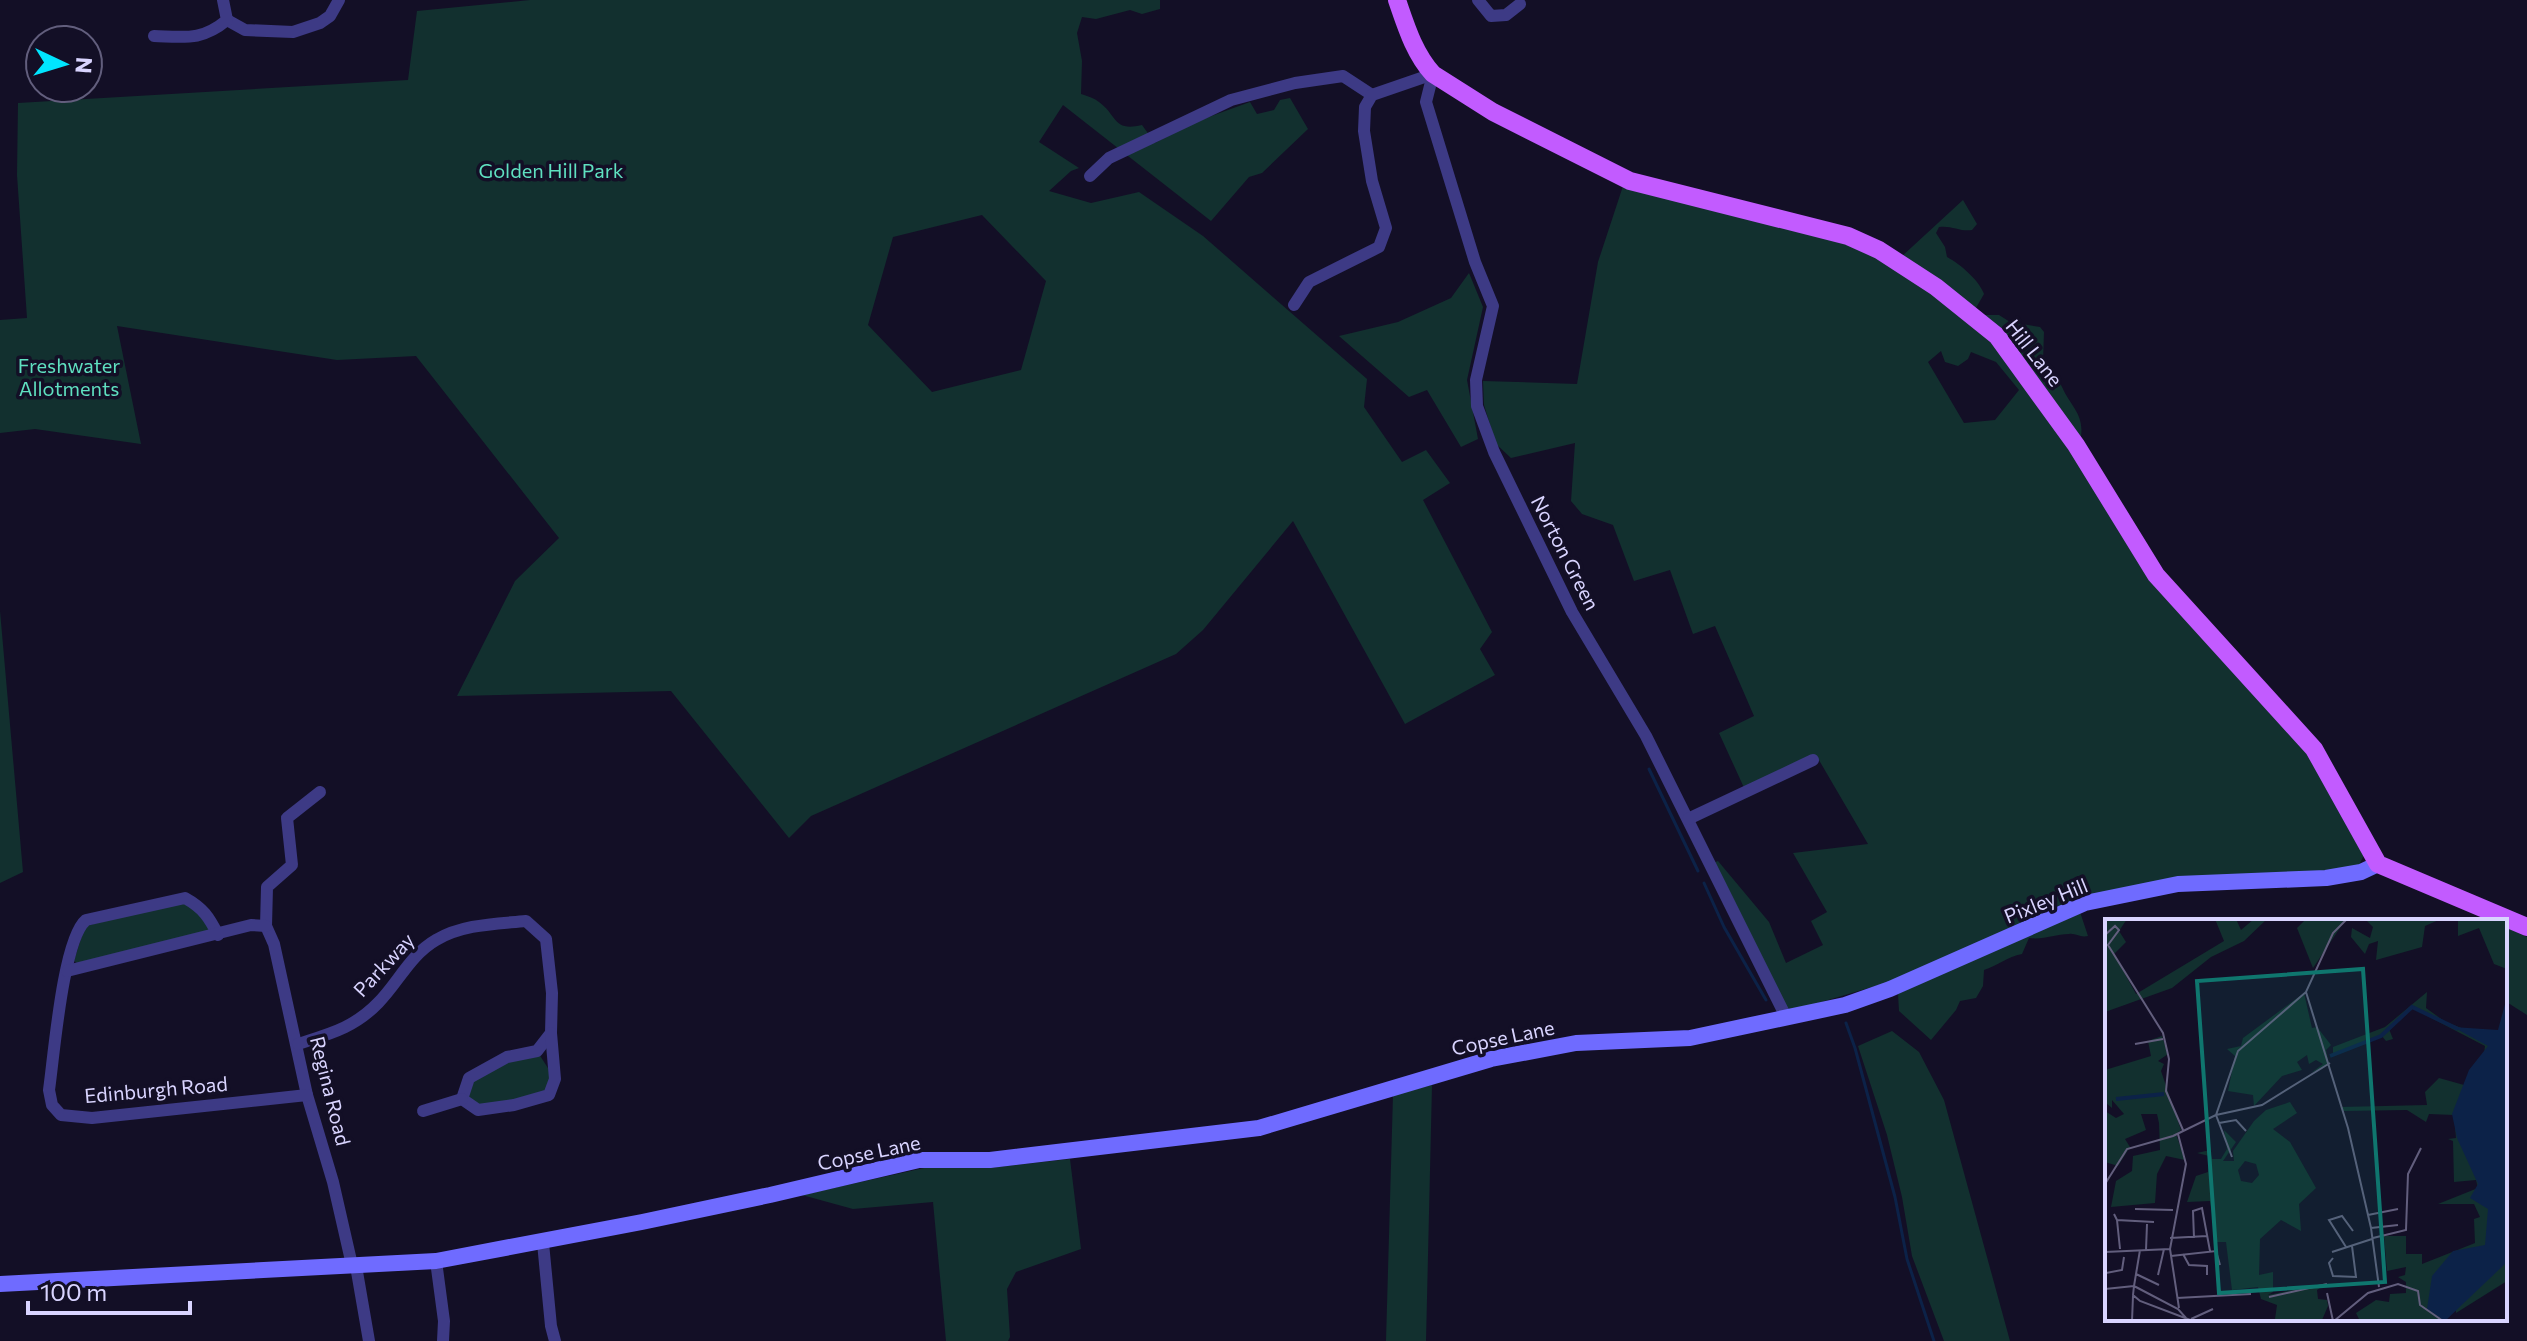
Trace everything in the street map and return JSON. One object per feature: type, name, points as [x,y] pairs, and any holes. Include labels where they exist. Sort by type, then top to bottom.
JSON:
[{"type":"main road","points":[[1397,0],[1413,43],[1433,74]]},
{"type":"main road","name":"Hill Lane","points":[[1433,74],[1493,112],[1630,181],[1848,236],[1879,250],[1936,287],[1997,336],[2076,445],[2156,575],[2314,749],[2378,864]]},
{"type":"main road","points":[[2378,864],[2527,927]]},
{"type":"street","points":[[223,0],[227,20],[245,30],[293,32],[320,23],[330,16],[339,0]]},
{"type":"street","points":[[1478,0],[1491,16],[1500,17],[1520,4]]},
{"type":"street","points":[[154,36],[200,37],[227,20]]},
{"type":"street","points":[[1294,305],[1309,282],[1379,247],[1386,228],[1372,181],[1364,131],[1365,107],[1372,95],[1433,74]]},
{"type":"street","name":"Norton Green","points":[[1433,74],[1426,102],[1475,262],[1493,306],[1476,380],[1477,406],[1494,452],[1572,612],[1646,736],[1787,1019]]},
{"type":"street","points":[[1090,176],[1109,158],[1231,100],[1295,83],[1343,76],[1372,95]]},
{"type":"street","points":[[1688,819],[1813,760]]},
{"type":"street","points":[[273,816],[287,818],[320,792]]},
{"type":"street","points":[[67,971],[251,925],[266,926],[267,887],[292,865],[287,818]]},
{"type":"street","name":"Pixley Hill","points":[[1787,1019],[1845,1005],[1890,989],[2085,903],[2178,884],[2326,878],[2361,872],[2378,864]]},
{"type":"street","name":"Edinburgh Road","points":[[218,935],[209,917],[199,906],[185,898],[86,920],[78,927],[67,960],[49,1090],[52,1105],[61,1115],[92,1118],[307,1095]]},
{"type":"street","name":"Parkway","points":[[298,1044],[349,1027],[380,1002],[402,970],[435,940],[472,926],[526,921],[546,939],[552,993],[555,1079],[549,1095],[514,1105],[478,1110],[462,1099],[423,1111]]},
{"type":"street","name":"Regina Road","points":[[266,926],[274,944],[307,1095],[354,1266],[369,1341]]},
{"type":"street","name":"Copse Lane","points":[[0,1284],[436,1261],[543,1243],[783,1193],[919,1160],[990,1160],[1259,1128],[1491,1059],[1576,1043],[1690,1038],[1787,1019]]},
{"type":"street","points":[[462,1099],[469,1078],[507,1057],[537,1051],[551,1033]]},
{"type":"street","points":[[543,1243],[555,1341]]},
{"type":"street","points":[[436,1261],[444,1321],[443,1341]]},
{"type":"green space","points":[[530,0],[1160,0],[1160,9],[1142,14],[1130,10],[1096,19],[1082,17],[1077,33],[1082,61],[1081,94],[1099,102],[1121,124],[1133,127],[1142,125],[1155,143],[1195,122],[1250,102],[1257,114],[1274,110],[1280,100],[1290,98],[1308,129],[1262,173],[1249,177],[1211,221],[1063,105],[1039,142],[1079,168],[1071,171],[1049,191],[1091,203],[1139,192],[1203,236],[1367,379],[1364,407],[1402,462],[1426,450],[1450,483],[1423,500],[1492,632],[1480,649],[1495,675],[1405,724],[1293,521],[1203,630],[1176,654],[811,816],[789,838],[671,691],[457,696],[515,581],[559,538],[416,356],[337,360],[117,326],[141,444],[35,429],[0,433],[0,320],[27,318],[17,175],[18,103],[104,104],[104,98],[408,80],[417,11]],"holes":[[[982,215],[1046,281],[1021,370],[932,392],[868,325],[893,237]]]},
{"type":"green space","points":[[1623,186],[1845,244],[1876,256],[1982,315],[1999,315],[2010,322],[2040,327],[2044,332],[2043,361],[2056,376],[2077,413],[2081,425],[2080,442],[2149,573],[2311,755],[2365,853],[2358,867],[2076,900],[2088,936],[2071,934],[2029,938],[2022,954],[1984,970],[1983,986],[1976,998],[1960,1001],[1931,1040],[1899,1011],[1898,994],[1923,982],[1889,982],[1784,1013],[1710,864],[1718,861],[1769,922],[1786,963],[1823,945],[1811,921],[1827,912],[1793,853],[1868,844],[1816,755],[1746,792],[1719,733],[1754,716],[1715,626],[1693,634],[1670,570],[1634,581],[1613,525],[1582,514],[1571,501],[1575,443],[1511,458],[1496,444],[1484,405],[1483,381],[1577,384],[1598,262]],"holes":[[[1941,351],[1945,362],[1958,366],[1968,359],[1971,352],[1996,362],[2019,390],[1995,420],[1964,423],[1928,362]]]},
{"type":"green space","points":[[1963,200],[1977,224],[1972,230],[1939,227],[1936,233],[1947,257],[1978,283],[1984,294],[1973,313],[1900,258]]},
{"type":"green space","points":[[1469,273],[1483,307],[1467,380],[1478,439],[1461,447],[1427,390],[1409,397],[1339,336],[1398,322],[1451,298]]},
{"type":"green space","points":[[0,611],[23,872],[0,883]]},
{"type":"green space","points":[[186,902],[192,904],[209,929],[206,933],[77,963],[74,961],[85,926]]},
{"type":"green space","points":[[2507,928],[2527,937],[2527,1015],[2507,1002]]},
{"type":"green space","points":[[1892,1031],[1919,1052],[1944,1100],[2010,1341],[1944,1341],[1912,1256],[1887,1135],[1858,1046]]},
{"type":"green space","points":[[537,1051],[555,1079],[549,1095],[478,1110],[462,1099],[469,1078]]},
{"type":"green space","points":[[1432,1085],[1426,1341],[1386,1341],[1393,1095]]},
{"type":"green space","points":[[1070,1159],[1081,1249],[1016,1272],[1007,1289],[1008,1341],[946,1341],[933,1202],[853,1209],[802,1195],[924,1168],[990,1168]]},
{"type":"waterway","points":[[1649,769],[1698,871]]},
{"type":"waterway","points":[[1704,883],[1724,927],[1766,1000]]},
{"type":"waterway","points":[[1846,1023],[1895,1197],[1907,1259],[1934,1341]]},
{"type":"park label","name":"Golden Hill Park","points":[[551,171]]},
{"type":"park label","name":"Freshwater Allotments","points":[[69,378]]}]
